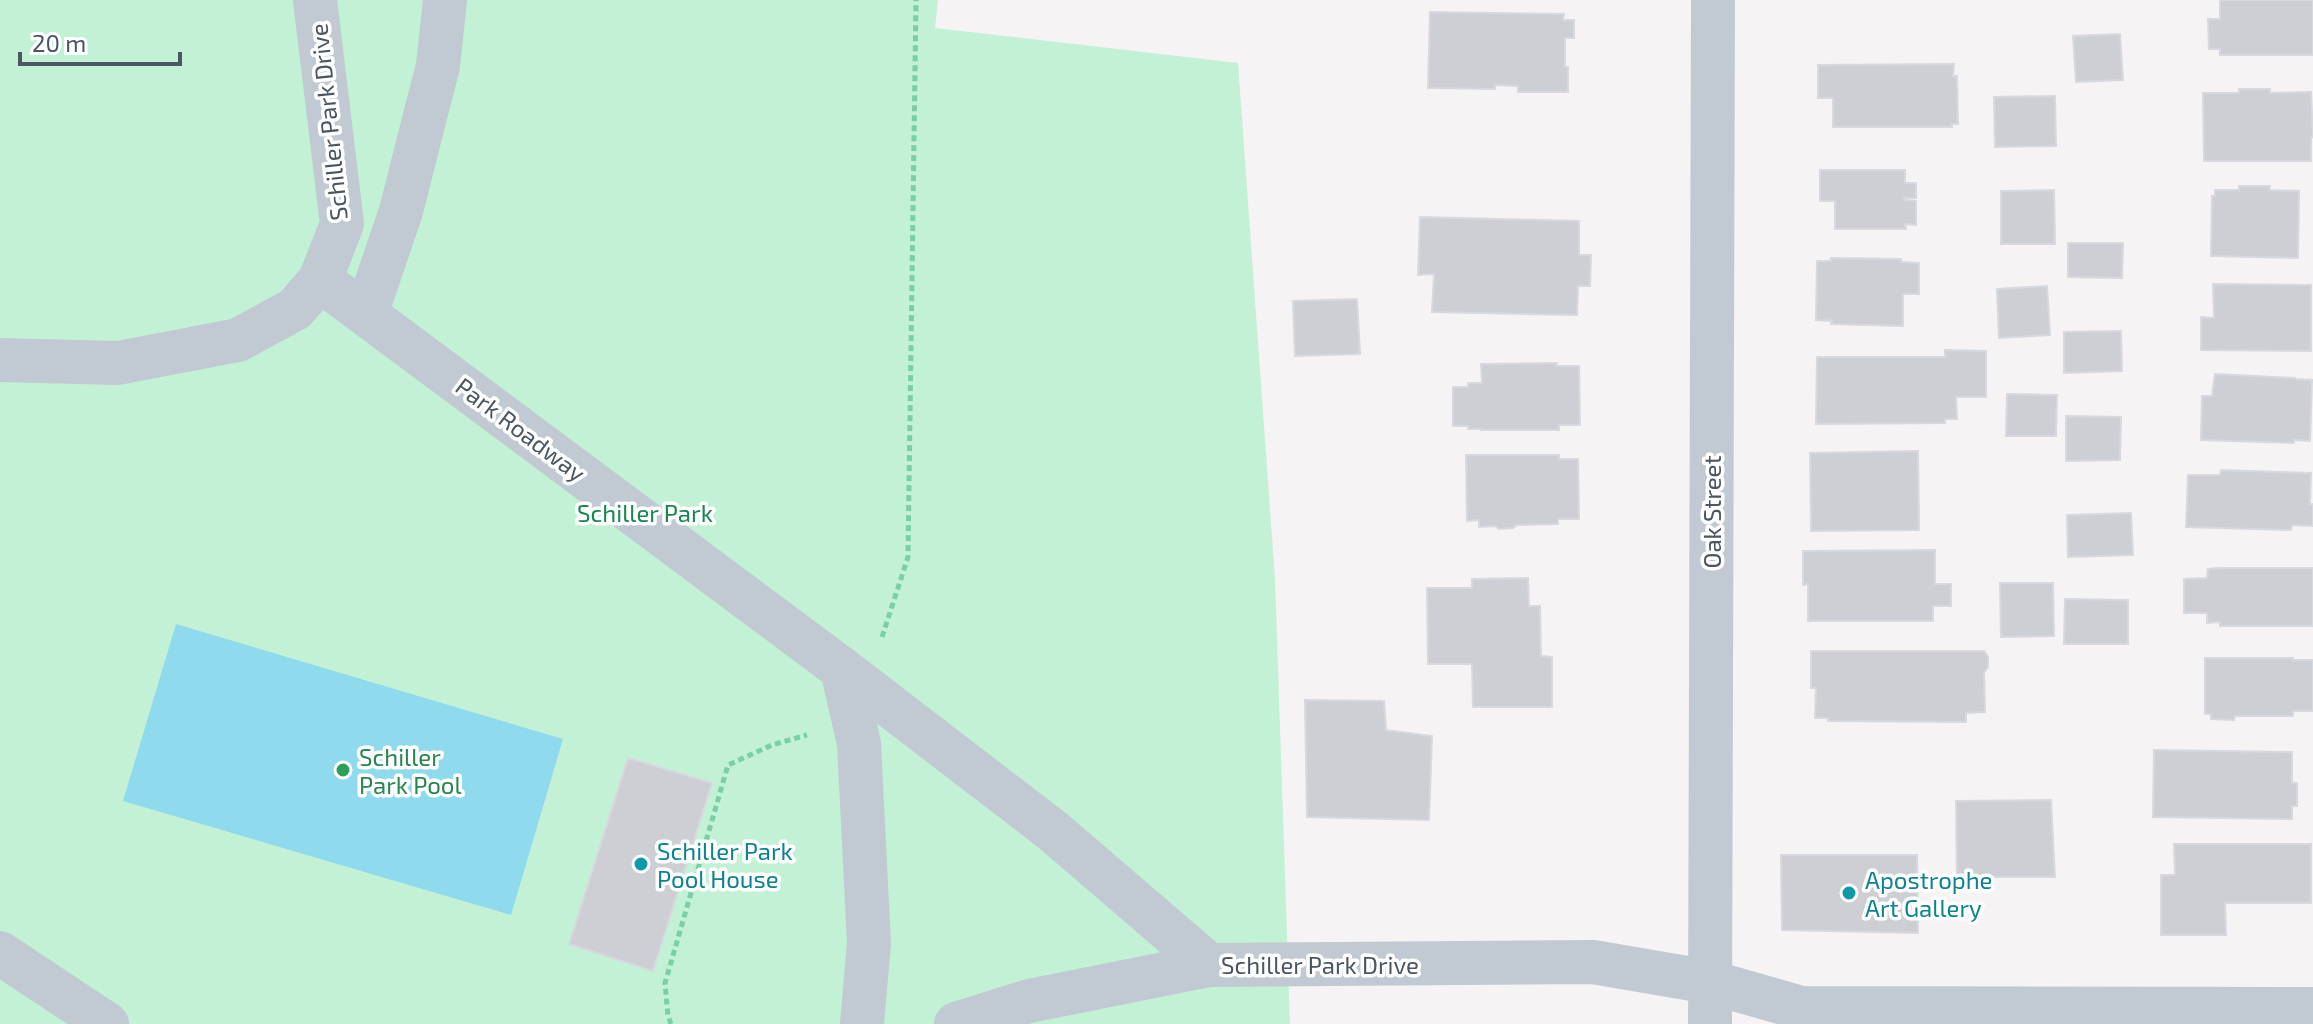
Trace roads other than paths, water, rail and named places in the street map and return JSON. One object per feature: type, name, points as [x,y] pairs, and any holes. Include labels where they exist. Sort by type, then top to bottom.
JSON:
[{"type":"street","name":"Schiller Park Drive","points":[[0,360],[118,363],[238,340],[295,309],[320,280],[342,224],[315,0]]},
{"type":"street","points":[[366,314],[401,211],[424,122],[438,66],[445,0]]},
{"type":"street","name":"Oak Street","points":[[1710,1003],[1713,0]]},
{"type":"street","name":"Park Roadway","points":[[320,280],[854,692]]},
{"type":"street","name":"Schiller Park Drive","points":[[854,692],[1053,831],[1209,965],[1593,962],[1710,1003],[1801,1008],[2313,1009]]},
{"type":"street","points":[[854,692],[869,943],[862,1024]]},
{"type":"street","points":[[0,953],[107,1024]]},
{"type":"street","points":[[956,1024],[1029,1001],[1209,965]]},
{"type":"water","name":"Schiller Park Pool","points":[[176,624],[563,739],[511,915],[123,801]]},
{"type":"place","name":"Schiller Park Pool","points":[[343,770]]},
{"type":"place","name":"Schiller Park Pool House","points":[[641,864]]},
{"type":"place","name":"Apostrophe Art Gallery","points":[[1849,893]]},
{"type":"park label","name":"Schiller Park","points":[[645,512]]}]
